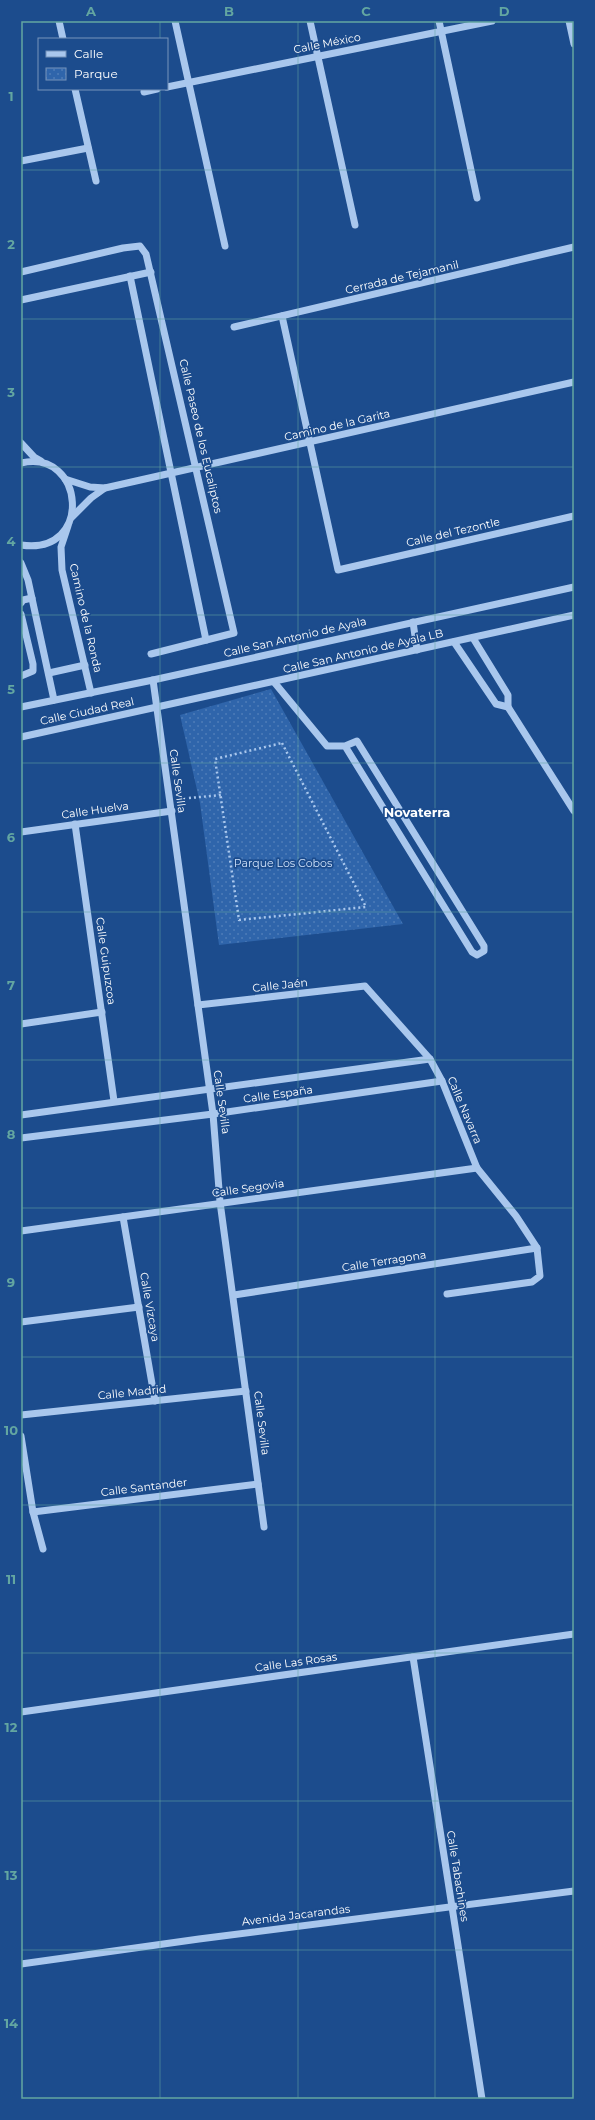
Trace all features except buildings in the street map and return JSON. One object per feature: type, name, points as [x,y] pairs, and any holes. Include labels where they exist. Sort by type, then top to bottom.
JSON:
[{"type":"street","points":[[59,21],[63,38]]},
{"type":"street","points":[[175,21],[225,246]]},
{"type":"street","points":[[310,21],[355,225]]},
{"type":"street","points":[[439,21],[477,198]]},
{"type":"street","name":"Calle México","points":[[168,87],[492,21]]},
{"type":"street","points":[[569,21],[574,44]]},
{"type":"street","points":[[75,90],[96,181]]},
{"type":"street","points":[[144,92],[153,90]]},
{"type":"street","points":[[21,161],[88,148]]},
{"type":"street","name":"Calle Paseo de los Eucaliptos","points":[[21,272],[123,248],[140,246],[146,254],[197,467],[234,633],[206,640]]},
{"type":"street","name":"Cerrada de Tejamanil","points":[[234,327],[574,247]]},
{"type":"street","points":[[21,300],[151,272]]},
{"type":"street","points":[[130,276],[206,640],[151,654]]},
{"type":"street","points":[[282,316],[310,442]]},
{"type":"street","name":"Camino de la Garita","points":[[65,479],[90,487],[105,488],[574,382]]},
{"type":"street","name":"Calle del Tezontle","points":[[310,442],[338,570],[574,516]]},
{"type":"street","name":"Camino de la Ronda","points":[[21,443],[34,457],[46,465]]},
{"type":"street","name":"Camino de la Ronda","points":[[21,463],[35,462],[57,470],[65,479],[71,491],[74,504],[72,517],[61,547],[62,570],[91,693]]},
{"type":"street","name":"Camino de la Garita","points":[[72,517],[91,498],[105,488]]},
{"type":"street","name":"Camino de la Ronda","points":[[21,545],[31,546],[46,544],[58,537],[68,526]]},
{"type":"street","points":[[21,563],[28,580],[54,700]]},
{"type":"street","name":"Calle San Antonio de Ayala","points":[[21,707],[153,680],[574,587]]},
{"type":"street","points":[[21,603],[23,600],[32,598]]},
{"type":"street","points":[[21,614],[33,664],[32,671],[21,676]]},
{"type":"street","name":"Calle San Antonio de Ayala LB","points":[[157,707],[574,615]]},
{"type":"street","points":[[413,622],[417,650]]},
{"type":"street","points":[[473,638],[508,695],[508,707],[574,811]]},
{"type":"street","points":[[454,642],[496,704],[508,707]]},
{"type":"street","points":[[49,673],[85,665]]},
{"type":"street","name":"Calle Sevilla","points":[[153,680],[171,800],[213,1114],[220,1202],[234,1295],[264,1527]]},
{"type":"street","points":[[274,682],[327,746],[345,746],[357,741],[484,946],[484,951],[477,954],[472,952],[345,746]]},
{"type":"street","name":"Calle Ciudad Real","points":[[21,737],[157,707]]},
{"type":"street","points":[[384,811],[396,805]]},
{"type":"street","name":"Calle Huelva","points":[[21,832],[172,810]]},
{"type":"street","name":"Calle Guipuzcoa","points":[[75,824],[114,1101]]},
{"type":"street","points":[[421,870],[432,862]]},
{"type":"street","name":"Calle Jaén","points":[[198,1005],[365,986]]},
{"type":"street","name":"Calle Navarra","points":[[365,986],[430,1059],[442,1081],[477,1168],[516,1216],[537,1248]]},
{"type":"street","points":[[21,1024],[102,1012]]},
{"type":"street","name":"Calle España","points":[[21,1116],[114,1101],[209,1091],[430,1059]]},
{"type":"street","name":"Calle España","points":[[21,1138],[213,1114],[442,1081]]},
{"type":"street","name":"Calle Segovia","points":[[21,1231],[220,1202],[477,1168]]},
{"type":"street","name":"Calle Vizcaya","points":[[122,1217],[155,1401]]},
{"type":"street","points":[[447,1294],[532,1282],[540,1276],[537,1248]]},
{"type":"street","name":"Calle Terragona","points":[[234,1295],[537,1248]]},
{"type":"street","points":[[21,1322],[139,1307]]},
{"type":"street","name":"Calle Madrid","points":[[21,1415],[246,1391]]},
{"type":"street","points":[[21,1436],[33,1512],[43,1549]]},
{"type":"street","name":"Calle Santander","points":[[33,1512],[258,1484]]},
{"type":"street","name":"Calle Las Rosas","points":[[21,1712],[574,1634]]},
{"type":"street","name":"Calle Tabachines","points":[[413,1657],[482,2099]]},
{"type":"street","name":"Avenida Jacarandas","points":[[21,1964],[574,1891]]},
{"type":"path","points":[[282,744],[366,907],[239,920],[221,795],[215,760],[282,744]]},
{"type":"path","points":[[171,800],[221,795]]},
{"type":"green space","name":"Parque Los Cobos","points":[[271,689],[403,924],[219,945],[200,803],[180,715]]},
{"type":"district","name":"Novaterra","points":[[417,812]]}]
